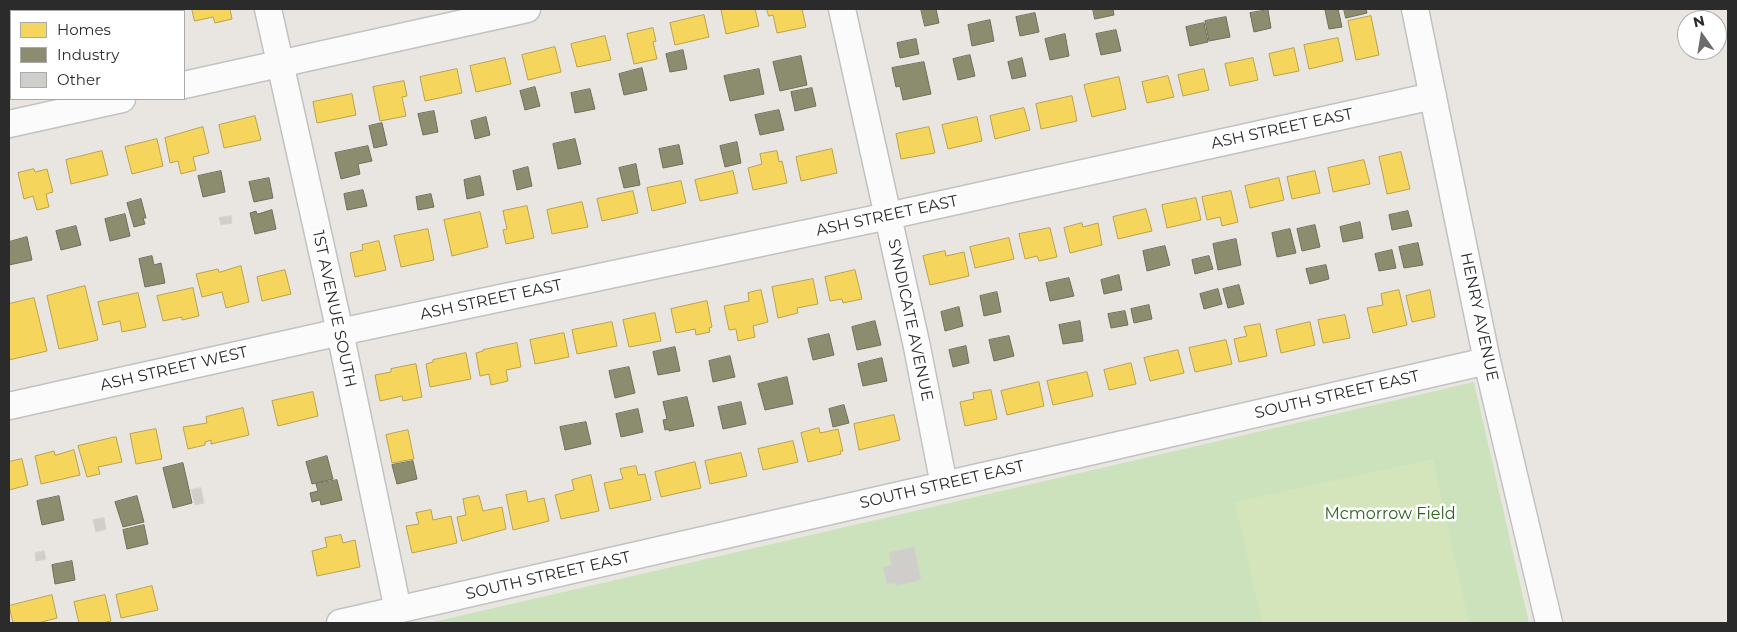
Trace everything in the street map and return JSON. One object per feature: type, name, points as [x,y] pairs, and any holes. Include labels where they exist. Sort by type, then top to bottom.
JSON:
[{"type":"street","name":"1ST AVENUE SOUTH","points":[[268,9],[340,332],[398,610]]},
{"type":"street","points":[[185,85],[527,9]]},
{"type":"street","name":"SYNDICATE AVENUE","points":[[842,9],[917,347],[944,485]]},
{"type":"street","name":"HENRY AVENUE","points":[[1415,9],[1487,362],[1549,623]]},
{"type":"street","name":"ASH STREET EAST","points":[[340,332],[888,216],[1433,96]]},
{"type":"street","points":[[9,124],[117,100]]},
{"type":"street","name":"ASH STREET WEST","points":[[9,406],[340,332]]},
{"type":"street","name":"SOUTH STREET EAST","points":[[340,623],[1487,362]]},
{"type":"green space","name":"Mcmorrow Field","points":[[1474,382],[1529,623],[429,623]]},
{"type":"green space","points":[[1433,459],[1469,623],[1262,623],[1235,502]]},
{"type":"building: Homes","points":[[135,9],[176,9],[176,10]]},
{"type":"building: Homes","points":[[192,9],[230,9],[232,19],[215,23],[213,17],[195,21]]},
{"type":"building: Homes","points":[[755,9],[759,26],[726,34],[721,10]]},
{"type":"building: Homes","points":[[767,9],[802,9],[806,27],[777,33],[773,15],[769,16]]},
{"type":"building: Homes","points":[[704,15],[709,37],[675,45],[670,23]]},
{"type":"building: Homes","points":[[1371,16],[1379,55],[1356,60],[1348,21]]},
{"type":"building: Homes","points":[[653,28],[656,41],[653,42],[657,59],[634,64],[627,34]]},
{"type":"building: Homes","points":[[605,36],[611,60],[577,67],[571,44]]},
{"type":"building: Homes","points":[[1338,38],[1343,61],[1309,69],[1304,45]]},
{"type":"building: Homes","points":[[10,44],[9,71],[9,45]]},
{"type":"building: Homes","points":[[555,47],[561,72],[528,80],[522,55]]},
{"type":"building: Homes","points":[[1294,48],[1299,71],[1274,76],[1269,54]]},
{"type":"building: Homes","points":[[505,58],[511,84],[476,92],[470,66]]},
{"type":"building: Homes","points":[[1253,58],[1258,80],[1230,86],[1225,64]]},
{"type":"building: Homes","points":[[457,69],[462,93],[425,101],[420,77]]},
{"type":"building: Homes","points":[[1204,69],[1209,90],[1183,96],[1178,75]]},
{"type":"building: Homes","points":[[1168,76],[1174,97],[1147,103],[1142,82]]},
{"type":"building: Homes","points":[[1119,77],[1126,109],[1092,117],[1084,85]]},
{"type":"building: Homes","points":[[404,81],[407,96],[402,97],[406,116],[380,121],[373,87]]},
{"type":"building: Homes","points":[[352,94],[356,115],[317,123],[313,102]]},
{"type":"building: Homes","points":[[1072,96],[1077,121],[1041,129],[1036,104]]},
{"type":"building: Homes","points":[[1024,108],[1030,130],[995,139],[990,116]]},
{"type":"building: Homes","points":[[255,116],[261,140],[224,148],[219,125]]},
{"type":"building: Homes","points":[[977,117],[982,141],[948,149],[942,125]]},
{"type":"building: Homes","points":[[203,127],[209,153],[193,157],[196,170],[181,174],[178,161],[170,163],[165,138]]},
{"type":"building: Homes","points":[[929,127],[935,153],[901,159],[896,134]]},
{"type":"building: Homes","points":[[157,139],[163,166],[132,174],[125,147]]},
{"type":"building: Homes","points":[[832,149],[837,173],[801,181],[796,157]]},
{"type":"building: Homes","points":[[102,151],[108,175],[71,184],[66,160]]},
{"type":"building: Homes","points":[[777,151],[779,162],[782,161],[787,183],[753,190],[748,168],[762,164],[760,154]]},
{"type":"building: Homes","points":[[1401,152],[1410,189],[1387,194],[1379,157]]},
{"type":"building: Homes","points":[[1364,160],[1370,184],[1333,192],[1328,168]]},
{"type":"building: Homes","points":[[34,169],[35,172],[47,169],[53,192],[46,194],[49,207],[37,210],[33,196],[24,199],[18,173]]},
{"type":"building: Homes","points":[[733,171],[738,193],[700,201],[695,180]]},
{"type":"building: Homes","points":[[1315,171],[1320,193],[1292,199],[1287,177]]},
{"type":"building: Homes","points":[[1279,178],[1284,200],[1250,208],[1245,186]]},
{"type":"building: Homes","points":[[681,181],[686,203],[652,211],[647,188]]},
{"type":"building: Homes","points":[[633,191],[638,213],[602,221],[597,199]]},
{"type":"building: Homes","points":[[1231,191],[1238,222],[1222,226],[1220,217],[1207,220],[1202,197]]},
{"type":"building: Homes","points":[[1196,198],[1201,220],[1167,228],[1162,205]]},
{"type":"building: Homes","points":[[582,202],[588,227],[552,234],[547,210]]},
{"type":"building: Homes","points":[[527,206],[534,238],[506,244],[503,230],[507,229],[503,211]]},
{"type":"building: Homes","points":[[1146,209],[1152,231],[1118,239],[1113,217]]},
{"type":"building: Homes","points":[[480,212],[488,247],[452,256],[444,220]]},
{"type":"building: Homes","points":[[1082,223],[1083,227],[1098,223],[1102,245],[1070,253],[1064,228]]},
{"type":"building: Homes","points":[[1050,228],[1057,257],[1039,261],[1037,256],[1025,259],[1019,234]]},
{"type":"building: Homes","points":[[428,229],[434,260],[401,267],[394,236]]},
{"type":"building: Homes","points":[[1009,238],[1014,259],[975,268],[970,247]]},
{"type":"building: Homes","points":[[379,241],[386,270],[355,277],[350,253],[363,250],[362,245]]},
{"type":"building: Homes","points":[[945,251],[946,256],[964,252],[969,276],[930,285],[923,256]]},
{"type":"building: Homes","points":[[241,266],[249,302],[226,308],[222,292],[202,297],[196,274],[218,269],[219,272]]},
{"type":"building: Homes","points":[[285,270],[291,294],[262,301],[257,277]]},
{"type":"building: Homes","points":[[855,270],[862,299],[843,303],[842,299],[830,301],[825,277]]},
{"type":"building: Homes","points":[[813,279],[818,304],[797,308],[798,313],[778,318],[772,287]]},
{"type":"building: Homes","points":[[85,286],[98,340],[59,349],[47,296]]},
{"type":"building: Homes","points":[[193,288],[199,316],[182,320],[182,317],[163,321],[157,296]]},
{"type":"building: Homes","points":[[761,290],[768,322],[753,326],[755,337],[738,341],[736,329],[729,330],[724,306],[749,301],[748,293]]},
{"type":"building: Homes","points":[[1399,290],[1407,325],[1373,333],[1367,308],[1383,305],[1381,294]]},
{"type":"building: Homes","points":[[1430,290],[1435,317],[1412,322],[1406,296]]},
{"type":"building: Homes","points":[[138,293],[146,327],[122,332],[120,321],[103,325],[98,302]]},
{"type":"building: Homes","points":[[34,298],[47,351],[9,360],[9,304]]},
{"type":"building: Homes","points":[[707,301],[712,327],[709,328],[710,332],[696,335],[695,329],[676,333],[671,309]]},
{"type":"building: Homes","points":[[655,313],[661,341],[629,347],[623,320]]},
{"type":"building: Homes","points":[[1345,315],[1350,338],[1323,343],[1318,320]]},
{"type":"building: Homes","points":[[612,322],[617,346],[577,354],[572,330]]},
{"type":"building: Homes","points":[[1310,322],[1315,345],[1281,353],[1276,330]]},
{"type":"building: Homes","points":[[1260,324],[1267,356],[1239,362],[1234,339],[1247,336],[1244,327]]},
{"type":"building: Homes","points":[[564,333],[569,357],[535,364],[530,340]]},
{"type":"building: Homes","points":[[1226,340],[1232,364],[1195,372],[1189,348]]},
{"type":"building: Homes","points":[[517,343],[521,367],[506,370],[508,381],[491,385],[489,374],[480,376],[476,353]]},
{"type":"building: Homes","points":[[1178,350],[1184,373],[1150,381],[1144,358]]},
{"type":"building: Homes","points":[[466,353],[471,379],[430,387],[426,364],[433,362],[433,360]]},
{"type":"building: Homes","points":[[1131,363],[1136,384],[1109,390],[1104,370]]},
{"type":"building: Homes","points":[[416,364],[422,397],[403,401],[402,396],[380,401],[375,375],[391,372],[391,369]]},
{"type":"building: Homes","points":[[1087,372],[1093,396],[1053,405],[1047,381]]},
{"type":"building: Homes","points":[[1039,382],[1044,406],[1007,415],[1001,391]]},
{"type":"building: Homes","points":[[991,390],[997,419],[965,426],[960,402],[974,399],[973,393]]},
{"type":"building: Homes","points":[[313,392],[318,416],[278,426],[272,401]]},
{"type":"building: Homes","points":[[243,408],[249,435],[211,444],[211,440],[205,442],[205,445],[188,449],[183,427],[207,423],[206,417]]},
{"type":"building: Homes","points":[[894,415],[900,440],[859,450],[854,424]]},
{"type":"building: Homes","points":[[819,428],[820,433],[838,429],[843,451],[840,451],[841,454],[808,462],[801,433]]},
{"type":"building: Homes","points":[[156,429],[162,459],[136,464],[130,434]]},
{"type":"building: Homes","points":[[408,430],[414,459],[392,463],[386,435]]},
{"type":"building: Homes","points":[[116,437],[122,462],[98,467],[100,474],[87,477],[78,446]]},
{"type":"building: Homes","points":[[793,441],[798,462],[763,470],[758,449]]},
{"type":"building: Homes","points":[[74,450],[80,475],[41,484],[35,456],[54,451],[55,455]]},
{"type":"building: Homes","points":[[741,453],[747,476],[710,484],[705,461]]},
{"type":"building: Homes","points":[[22,459],[28,485],[9,490],[9,462]]},
{"type":"building: Homes","points":[[695,462],[701,488],[661,497],[655,472]]},
{"type":"building: Homes","points":[[636,466],[638,475],[645,474],[651,500],[610,509],[604,483],[623,479],[620,469]]},
{"type":"building: Homes","points":[[591,475],[599,511],[561,519],[555,495],[574,490],[572,480]]},
{"type":"building: Homes","points":[[526,491],[528,502],[544,498],[549,521],[513,530],[506,495]]},
{"type":"building: Homes","points":[[479,496],[483,511],[502,507],[506,529],[462,541],[457,517],[466,515],[463,499]]},
{"type":"building: Homes","points":[[431,510],[433,520],[451,516],[457,543],[412,553],[406,526],[419,524],[416,513]]},
{"type":"building: Homes","points":[[341,535],[343,543],[355,540],[360,567],[317,576],[312,551],[327,547],[325,538]]},
{"type":"building: Homes","points":[[152,586],[158,610],[121,618],[116,595]]},
{"type":"building: Homes","points":[[52,595],[57,618],[38,623],[13,623],[9,606]]},
{"type":"building: Homes","points":[[105,595],[111,621],[79,623],[74,602]]},
{"type":"building: Industry","points":[[921,9],[936,9],[939,23],[925,26]]},
{"type":"building: Industry","points":[[1093,9],[1113,9],[1114,15],[1095,19]]},
{"type":"building: Industry","points":[[1338,9],[1342,27],[1329,29],[1325,10]]},
{"type":"building: Industry","points":[[1344,9],[1366,9],[1367,13],[1346,18]]},
{"type":"building: Industry","points":[[1268,10],[1271,28],[1254,32],[1250,13]]},
{"type":"building: Industry","points":[[1035,13],[1039,32],[1020,36],[1016,17]]},
{"type":"building: Industry","points":[[1226,17],[1230,37],[1209,41],[1205,21]]},
{"type":"building: Industry","points":[[990,20],[994,41],[972,46],[968,25]]},
{"type":"building: Industry","points":[[1204,23],[1208,42],[1190,46],[1186,27]]},
{"type":"building: Industry","points":[[1116,30],[1121,51],[1101,55],[1096,34]]},
{"type":"building: Industry","points":[[1065,34],[1069,56],[1050,60],[1045,39]]},
{"type":"building: Industry","points":[[916,39],[919,54],[900,58],[897,43]]},
{"type":"building: Industry","points":[[683,50],[687,69],[670,72],[666,54]]},
{"type":"building: Industry","points":[[970,55],[975,76],[958,80],[953,59]]},
{"type":"building: Industry","points":[[801,56],[807,85],[780,91],[773,62]]},
{"type":"building: Industry","points":[[1022,58],[1026,76],[1012,79],[1008,62]]},
{"type":"building: Industry","points":[[924,62],[931,94],[903,100],[900,86],[896,87],[892,68]]},
{"type":"building: Industry","points":[[642,68],[647,90],[624,95],[619,74]]},
{"type":"building: Industry","points":[[759,69],[764,94],[730,101],[724,76]]},
{"type":"building: Industry","points":[[535,87],[540,106],[525,110],[520,91]]},
{"type":"building: Industry","points":[[812,88],[816,106],[795,111],[791,92]]},
{"type":"building: Industry","points":[[590,89],[595,109],[575,113],[571,93]]},
{"type":"building: Industry","points":[[779,110],[784,130],[760,135],[755,115]]},
{"type":"building: Industry","points":[[434,111],[438,132],[423,135],[418,114]]},
{"type":"building: Industry","points":[[486,117],[490,135],[475,139],[471,121]]},
{"type":"building: Industry","points":[[382,123],[387,145],[374,148],[369,126]]},
{"type":"building: Industry","points":[[575,139],[581,164],[558,169],[553,144]]},
{"type":"building: Industry","points":[[737,142],[741,163],[725,167],[720,146]]},
{"type":"building: Industry","points":[[679,145],[683,164],[663,168],[659,149]]},
{"type":"building: Industry","points":[[368,146],[372,161],[358,164],[360,174],[341,179],[335,153]]},
{"type":"building: Industry","points":[[636,164],[640,185],[624,188],[619,168]]},
{"type":"building: Industry","points":[[528,167],[532,186],[517,190],[513,171]]},
{"type":"building: Industry","points":[[221,171],[225,192],[203,197],[198,176]]},
{"type":"building: Industry","points":[[480,176],[484,195],[467,199],[464,180]]},
{"type":"building: Industry","points":[[269,178],[273,198],[254,202],[249,182]]},
{"type":"building: Industry","points":[[363,190],[367,206],[347,210],[344,194]]},
{"type":"building: Industry","points":[[431,194],[434,207],[418,210],[416,197]]},
{"type":"building: Industry","points":[[141,199],[146,218],[143,218],[145,224],[134,227],[127,203]]},
{"type":"building: Industry","points":[[272,210],[276,229],[255,234],[250,213],[256,211],[257,214]]},
{"type":"building: Industry","points":[[1408,211],[1412,226],[1392,230],[1389,215]]},
{"type":"building: Industry","points":[[125,214],[130,236],[110,241],[105,219]]},
{"type":"building: Industry","points":[[1360,222],[1363,238],[1343,242],[1340,227]]},
{"type":"building: Industry","points":[[1315,225],[1320,247],[1302,251],[1297,229]]},
{"type":"building: Industry","points":[[76,226],[81,245],[61,250],[56,231]]},
{"type":"building: Industry","points":[[1290,229],[1296,253],[1277,257],[1272,233]]},
{"type":"building: Industry","points":[[27,237],[32,260],[9,265],[9,242]]},
{"type":"building: Industry","points":[[1236,239],[1241,265],[1218,270],[1213,244]]},
{"type":"building: Industry","points":[[1418,243],[1423,265],[1404,268],[1399,247]]},
{"type":"building: Industry","points":[[1165,246],[1170,265],[1147,271],[1143,251]]},
{"type":"building: Industry","points":[[1392,250],[1396,268],[1379,271],[1375,254]]},
{"type":"building: Industry","points":[[152,256],[154,265],[161,263],[165,283],[145,287],[139,259]]},
{"type":"building: Industry","points":[[1209,256],[1213,269],[1195,274],[1192,260]]},
{"type":"building: Industry","points":[[1326,265],[1329,279],[1310,284],[1306,269]]},
{"type":"building: Industry","points":[[1119,275],[1122,290],[1104,294],[1101,280]]},
{"type":"building: Industry","points":[[1069,278],[1074,296],[1050,301],[1046,283]]},
{"type":"building: Industry","points":[[1239,285],[1244,304],[1228,308],[1223,289]]},
{"type":"building: Industry","points":[[1218,289],[1222,304],[1204,309],[1200,294]]},
{"type":"building: Industry","points":[[997,292],[1001,312],[984,316],[980,296]]},
{"type":"building: Industry","points":[[1149,305],[1152,319],[1134,323],[1131,309]]},
{"type":"building: Industry","points":[[959,307],[963,326],[945,331],[941,312]]},
{"type":"building: Industry","points":[[1125,311],[1128,325],[1111,328],[1108,314]]},
{"type":"building: Industry","points":[[875,321],[881,345],[857,350],[852,327]]},
{"type":"building: Industry","points":[[1080,321],[1083,341],[1063,344],[1059,325]]},
{"type":"building: Industry","points":[[829,334],[834,355],[813,360],[808,339]]},
{"type":"building: Industry","points":[[1009,336],[1014,356],[994,361],[989,340]]},
{"type":"building: Industry","points":[[966,346],[969,363],[953,367],[949,350]]},
{"type":"building: Industry","points":[[675,347],[680,371],[658,375],[653,352]]},
{"type":"building: Industry","points":[[730,356],[735,377],[713,382],[709,361]]},
{"type":"building: Industry","points":[[882,358],[887,381],[863,386],[858,364]]},
{"type":"building: Industry","points":[[629,367],[635,393],[615,398],[609,371]]},
{"type":"building: Industry","points":[[787,377],[793,404],[765,410],[758,384]]},
{"type":"building: Industry","points":[[687,397],[694,426],[669,431],[669,429],[665,430],[663,420],[667,419],[663,402]]},
{"type":"building: Industry","points":[[741,402],[746,424],[723,429],[718,407]]},
{"type":"building: Industry","points":[[844,405],[849,423],[833,427],[829,409]]},
{"type":"building: Industry","points":[[638,409],[643,432],[621,437],[616,414]]},
{"type":"building: Industry","points":[[586,422],[591,444],[565,450],[560,427]]},
{"type":"building: Industry","points":[[327,456],[333,479],[312,484],[306,462]]},
{"type":"building: Industry","points":[[413,461],[417,479],[397,484],[392,465]]},
{"type":"building: Industry","points":[[183,463],[192,503],[173,508],[163,468]]},
{"type":"building: Industry","points":[[337,480],[342,500],[321,505],[320,500],[312,502],[310,493],[318,491],[316,484]]},
{"type":"building: Industry","points":[[59,496],[64,520],[42,525],[37,501]]},
{"type":"building: Industry","points":[[137,496],[144,522],[123,527],[115,502]]},
{"type":"building: Industry","points":[[144,525],[148,544],[127,549],[123,530]]},
{"type":"building: Industry","points":[[72,561],[75,580],[55,584],[52,565]]},
{"type":"building: Other","points":[[231,216],[232,223],[221,225],[219,218]]},
{"type":"building: Other","points":[[201,488],[204,503],[195,505],[191,490]]},
{"type":"building: Other","points":[[104,518],[106,529],[96,532],[93,520]]},
{"type":"building: Other","points":[[914,547],[921,580],[896,585],[895,583],[887,584],[883,567],[892,565],[889,553]]},
{"type":"building: Other","points":[[44,551],[46,559],[36,561],[35,553]]}]
